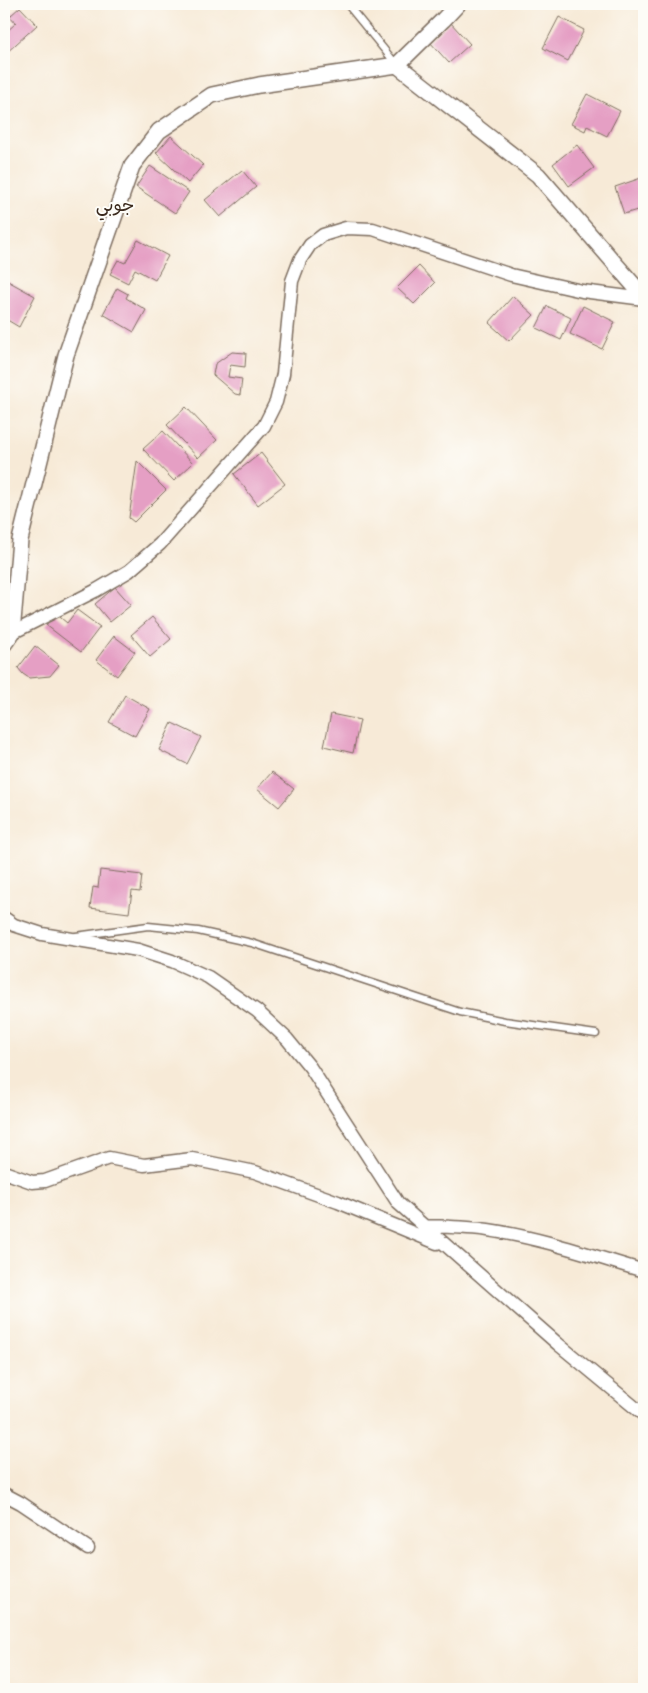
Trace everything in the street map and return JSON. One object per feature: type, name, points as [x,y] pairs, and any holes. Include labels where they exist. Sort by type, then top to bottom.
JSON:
[{"type":"street","points":[[8,638],[20,540],[66,355],[132,166],[159,131],[212,95],[259,85],[397,65],[458,4]]},
{"type":"street","points":[[397,65],[538,176],[644,298]]},
{"type":"street","points":[[8,638],[95,591],[129,570],[160,544],[264,426],[276,402],[283,374],[292,281],[300,260],[310,245],[323,235],[346,228],[372,229],[511,275],[582,290],[644,298]]},
{"type":"street","points":[[4,918],[14,924],[42,934],[138,950],[172,961],[208,977],[257,1011],[287,1039],[310,1066],[398,1204],[558,1344],[643,1412]]},
{"type":"street","points":[[4,1172],[32,1182],[45,1181],[109,1158],[144,1165],[192,1159],[255,1172],[338,1202],[447,1247]]},
{"type":"street","points":[[423,1226],[487,1230],[535,1240],[644,1272]]},
{"type":"street","points":[[4,1494],[21,1502],[88,1548]]},
{"type":"lane","points":[[346,4],[397,65]]},
{"type":"lane","points":[[62,938],[148,926],[198,931],[252,942],[460,1012],[504,1021],[596,1034]]},
{"type":"building","points":[[20,7],[37,25],[5,54],[4,34],[16,23],[10,16]]},
{"type":"building","points":[[559,17],[584,30],[568,61],[543,48]]},
{"type":"building","points":[[450,22],[470,44],[449,63],[429,41]]},
{"type":"building","points":[[587,94],[620,111],[607,136],[587,126],[585,131],[571,124]]},
{"type":"building","points":[[171,136],[203,165],[188,183],[156,153]]},
{"type":"building","points":[[577,145],[594,168],[569,186],[553,164]]},
{"type":"building","points":[[150,166],[189,192],[175,213],[136,187]]},
{"type":"building","points":[[242,170],[256,187],[220,217],[205,200]]},
{"type":"building","points":[[644,177],[644,208],[624,214],[615,187]]},
{"type":"building","points":[[138,240],[168,256],[155,280],[135,269],[128,283],[110,274],[118,260],[125,263]]},
{"type":"building","points":[[419,266],[435,283],[414,304],[397,288]]},
{"type":"building","points":[[6,280],[35,296],[19,327],[4,318],[4,285]]},
{"type":"building","points":[[117,288],[128,294],[126,298],[146,310],[134,332],[103,314]]},
{"type":"building","points":[[513,296],[534,315],[509,341],[489,323]]},
{"type":"building","points":[[547,306],[571,318],[561,340],[536,328]]},
{"type":"building","points":[[583,306],[615,322],[602,349],[570,334]]},
{"type":"building","points":[[232,352],[246,353],[245,367],[230,365],[228,377],[242,379],[240,395],[235,394],[213,375],[215,364]]},
{"type":"building","points":[[186,407],[217,440],[198,458],[167,425]]},
{"type":"building","points":[[163,431],[193,463],[174,481],[143,449]]},
{"type":"building","points":[[261,453],[285,484],[258,505],[234,474]]},
{"type":"building","points":[[137,461],[166,490],[134,522],[129,518]]},
{"type":"building","points":[[115,587],[131,605],[110,622],[95,604]]},
{"type":"building","points":[[77,610],[100,627],[81,652],[46,625],[55,613],[67,623]]},
{"type":"building","points":[[152,617],[171,639],[150,657],[131,635]]},
{"type":"building","points":[[114,636],[135,652],[117,676],[96,660]]},
{"type":"building","points":[[35,646],[59,665],[50,676],[29,678],[18,668]]},
{"type":"building","points":[[125,695],[150,709],[135,736],[109,722]]},
{"type":"building","points":[[331,714],[360,720],[353,753],[324,746]]},
{"type":"building","points":[[172,723],[201,737],[187,764],[159,750]]},
{"type":"building","points":[[272,772],[294,789],[279,807],[257,789]]},
{"type":"building","points":[[100,870],[142,875],[140,892],[132,891],[129,913],[90,908],[93,887],[98,888]]},
{"type":"district","name":"جوبي","points":[[115,205]]}]
